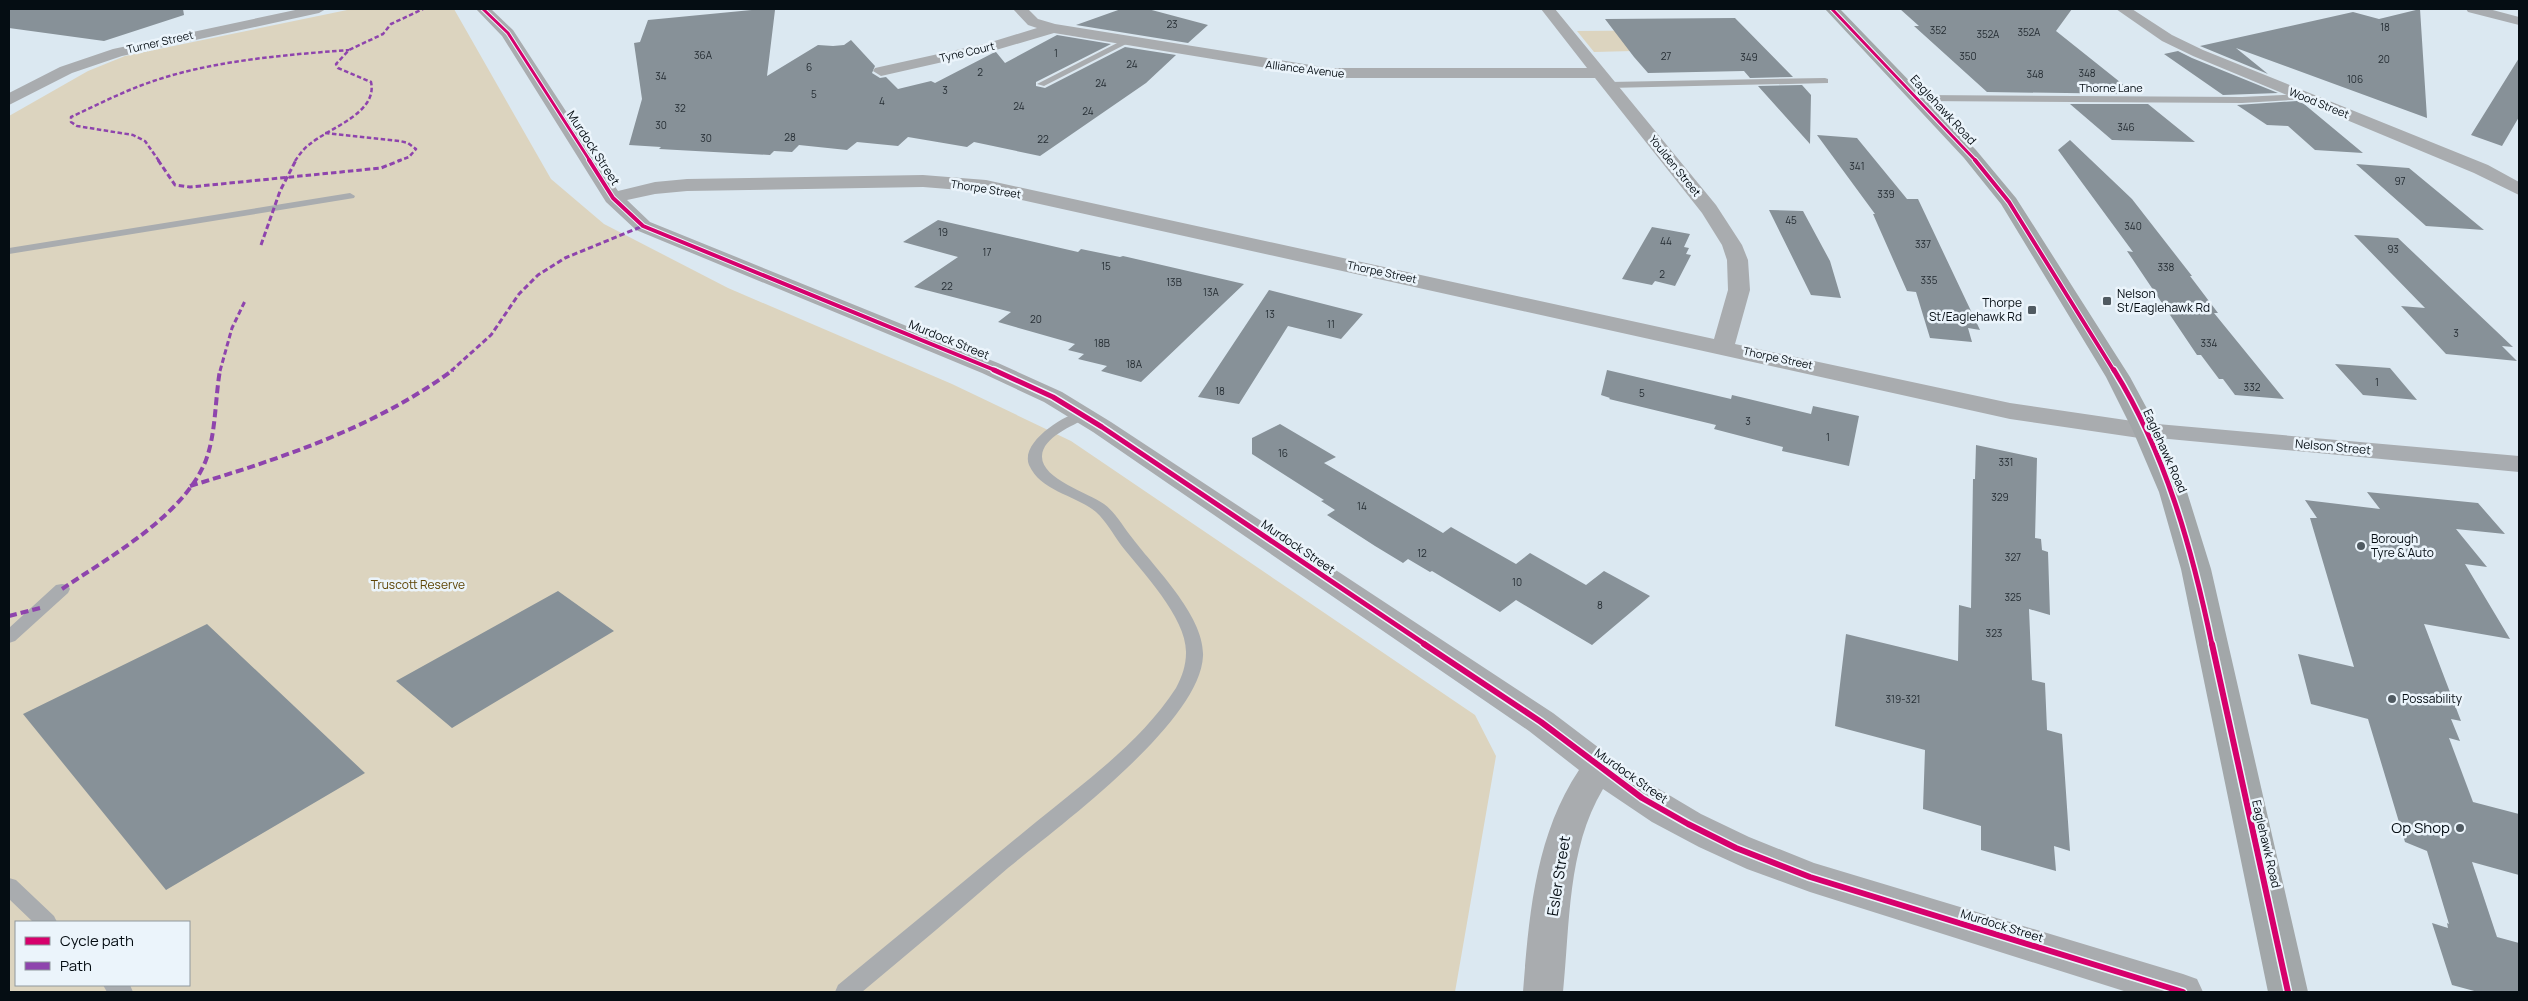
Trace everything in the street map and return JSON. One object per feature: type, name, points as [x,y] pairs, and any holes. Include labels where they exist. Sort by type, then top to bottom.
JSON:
[{"type":"main road","name":"Eaglehawk Road","points":[[1832,9],[1983,169],[2017,214],[2118,376],[2146,431],[2173,492],[2200,585],[2288,992]]},
{"type":"street","name":"Turner Street","points":[[9,100],[66,70],[118,52],[319,9]]},
{"type":"street","name":"Murdock Street","points":[[483,9],[508,34],[613,198],[634,220],[643,226],[990,368],[1052,397],[1082,415],[1541,722],[1599,768],[1680,821],[1760,860],[1810,877],[2183,992]]},
{"type":"street","name":"Alliance Avenue","points":[[1020,9],[1033,22],[1052,28],[1329,73],[1604,79]]},
{"type":"street","name":"Youlden Street","points":[[1548,9],[1719,222],[1734,250],[1740,277],[1740,292],[1723,346]]},
{"type":"street","name":"Wood Street","points":[[2123,9],[2180,45],[2481,169],[2519,189]]},
{"type":"street","points":[[2473,9],[2519,21]]},
{"type":"street","points":[[2506,9],[2519,12]]},
{"type":"street","name":"Tyne Court","points":[[881,72],[991,48],[1052,28]]},
{"type":"street","name":"Thorpe Street","points":[[613,198],[655,188],[687,185],[923,181],[986,186],[2042,417],[2146,431]]},
{"type":"street","name":"Nelson Street","points":[[2146,431],[2519,464]]},
{"type":"street","name":"Esler Street","points":[[1543,992],[1560,856],[1568,824],[1579,798],[1599,768]]},
{"type":"lane","points":[[1041,84],[1128,41]]},
{"type":"lane","points":[[1604,79],[1825,81]]},
{"type":"lane","name":"Thorne Lane","points":[[1918,98],[2242,100],[2303,97]]},
{"type":"lane","points":[[9,251],[350,196]]},
{"type":"lane","points":[[846,992],[1117,766],[1155,726],[1183,692],[1194,665],[1194,639],[1174,604],[1101,509],[1050,480],[1038,469],[1035,456],[1040,444],[1046,437],[1082,415]]},
{"type":"lane","points":[[9,637],[62,589]]},
{"type":"lane","points":[[9,886],[47,921]]},
{"type":"green space","name":"Truscott Reserve","points":[[352,9],[454,9],[551,179],[604,224],[728,288],[952,384],[1071,441],[1475,715],[1496,756],[1455,992],[9,992],[9,116],[88,71],[125,56]]},
{"type":"green space","points":[[1695,30],[1711,49],[1594,52],[1577,31]]},
{"type":"building","points":[[9,9],[183,9],[184,15],[104,41],[9,28]]},
{"type":"building","points":[[762,9],[775,10],[767,76],[818,45],[844,45],[851,40],[875,66],[872,73],[880,78],[886,77],[898,89],[931,81],[935,83],[996,52],[1005,63],[1057,35],[1111,44],[1036,82],[1036,86],[1045,88],[1125,47],[1176,55],[1146,83],[1040,156],[974,142],[967,147],[908,137],[898,146],[857,142],[847,150],[799,145],[792,152],[774,151],[770,155],[659,149],[661,147],[629,145],[642,99],[634,43],[640,42],[648,20]]},
{"type":"building","points":[[1121,9],[1148,9],[1208,25],[1188,43],[1076,25]]},
{"type":"building","points":[[1900,9],[2072,9],[2056,31],[2135,94],[1987,92],[1914,26],[1919,26]]},
{"type":"building","points":[[2420,9],[2427,118],[2236,48],[2268,74],[2200,46],[2353,12],[2379,19]]},
{"type":"building","points":[[1735,18],[1793,77],[1750,78],[1744,71],[1648,73],[1605,19]]},
{"type":"building","points":[[2178,51],[2278,93],[2223,95],[2164,54]]},
{"type":"building","points":[[2519,58],[2519,117],[2502,146],[2471,135]]},
{"type":"building","points":[[1802,85],[1811,95],[1810,144],[1758,86]]},
{"type":"building","points":[[2297,101],[2304,104],[2363,153],[2315,150],[2288,126],[2267,125],[2237,105]]},
{"type":"building","points":[[2070,104],[2148,104],[2195,142],[2112,140]]},
{"type":"building","points":[[1817,135],[1857,138],[1907,199],[1918,199],[1980,330],[1968,328],[1972,342],[1930,338],[1916,292],[1907,291],[1873,214],[1875,214]]},
{"type":"building","points":[[2070,140],[2132,199],[2192,276],[2190,276],[2218,313],[2214,313],[2284,399],[2235,395],[2223,379],[2219,379],[2201,355],[2197,355],[2127,251],[2133,252],[2058,150]]},
{"type":"building","points":[[2356,164],[2409,168],[2484,230],[2426,226]]},
{"type":"building","points":[[1769,210],[1803,211],[1830,261],[1841,298],[1811,295]]},
{"type":"building","points":[[938,220],[1078,252],[1081,249],[1123,256],[1244,284],[1141,382],[1101,371],[1107,366],[1078,359],[1084,354],[1068,350],[1075,344],[998,322],[1011,312],[914,287],[958,257],[903,242]]},
{"type":"building","points":[[1652,227],[1690,234],[1684,247],[1689,248],[1686,254],[1691,255],[1675,286],[1655,281],[1652,285],[1622,279]]},
{"type":"building","points":[[2354,235],[2398,238],[2513,347],[2502,346],[2517,361],[2446,354],[2401,306],[2425,308]]},
{"type":"building","points":[[1269,290],[1363,314],[1341,339],[1288,326],[1239,404],[1198,397]]},
{"type":"building","points":[[2335,364],[2390,368],[2417,400],[2363,395]]},
{"type":"building","points":[[1607,370],[1731,399],[1732,395],[1811,414],[1813,406],[1859,416],[1849,466],[1782,451],[1783,447],[1714,429],[1716,425],[1609,399],[1601,395]]},
{"type":"building","points":[[1280,424],[1336,457],[1324,463],[1443,533],[1451,527],[1516,564],[1530,553],[1586,585],[1604,571],[1650,596],[1592,645],[1516,600],[1500,612],[1432,571],[1430,572],[1408,559],[1403,563],[1375,546],[1327,515],[1335,510],[1321,501],[1324,500],[1252,454],[1252,438]]},
{"type":"building","points":[[1976,445],[2037,458],[2035,538],[2041,539],[2042,550],[2048,552],[2050,615],[2029,609],[2032,680],[2045,683],[2047,730],[2062,734],[2070,851],[2054,846],[2056,871],[1981,850],[1981,826],[1923,809],[1925,750],[1835,726],[1846,634],[1958,661],[1959,605],[1971,608],[1973,479],[1975,479]]},
{"type":"building","points":[[2367,492],[2478,503],[2505,534],[2456,529],[2487,567],[2465,564],[2510,639],[2424,624],[2461,721],[2451,719],[2460,741],[2449,738],[2473,802],[2519,814],[2519,875],[2472,862],[2497,937],[2519,943],[2519,992],[2478,992],[2452,985],[2432,923],[2448,928],[2447,923],[2449,924],[2427,851],[2405,842],[2368,719],[2311,704],[2298,654],[2354,667],[2310,518],[2317,518],[2305,500],[2380,509]]},
{"type":"building","points":[[558,591],[614,631],[452,728],[396,681]]},
{"type":"building","points":[[207,624],[365,773],[166,890],[23,714]]},
{"type":"marked path","points":[[261,245],[280,191],[301,152],[309,144],[361,109],[369,100],[373,91],[371,82],[338,68],[336,64],[349,50],[383,34],[391,24],[423,9]]},
{"type":"marked path","points":[[325,133],[400,141],[408,143],[416,149],[409,157],[381,168],[216,186],[190,187],[175,185],[145,141],[133,135],[77,126],[71,122],[71,117],[145,84],[176,75],[264,57],[349,50]]},
{"type":"marked path","points":[[190,486],[290,454],[323,441],[355,428],[417,395],[459,365],[485,342],[496,329],[515,299],[538,275],[565,258],[615,240],[643,226]]},
{"type":"marked path","points":[[62,589],[121,549],[163,516],[196,480],[209,450],[223,355],[232,328],[245,301]]},
{"type":"marked path","points":[[9,616],[40,608]]},
{"type":"cycle path","points":[[483,9],[508,33],[613,198],[643,226],[990,368],[1053,397],[1102,427],[1541,722],[1642,798],[1665,812],[1736,848],[1810,877],[2183,992]]},
{"type":"cycle path","points":[[1832,9],[1970,154],[2009,202],[2118,377],[2146,431],[2173,492],[2196,569],[2288,992]]},
{"type":"place","name":"Nelson St/Eaglehawk Rd","points":[[2107,301]]},
{"type":"place","name":"Thorpe St/Eaglehawk Rd","points":[[2032,310]]},
{"type":"place","name":"Borough Tyre & Auto","points":[[2361,546]]},
{"type":"place","name":"Possability","points":[[2392,699]]},
{"type":"place","name":"Op Shop","points":[[2460,828]]}]
